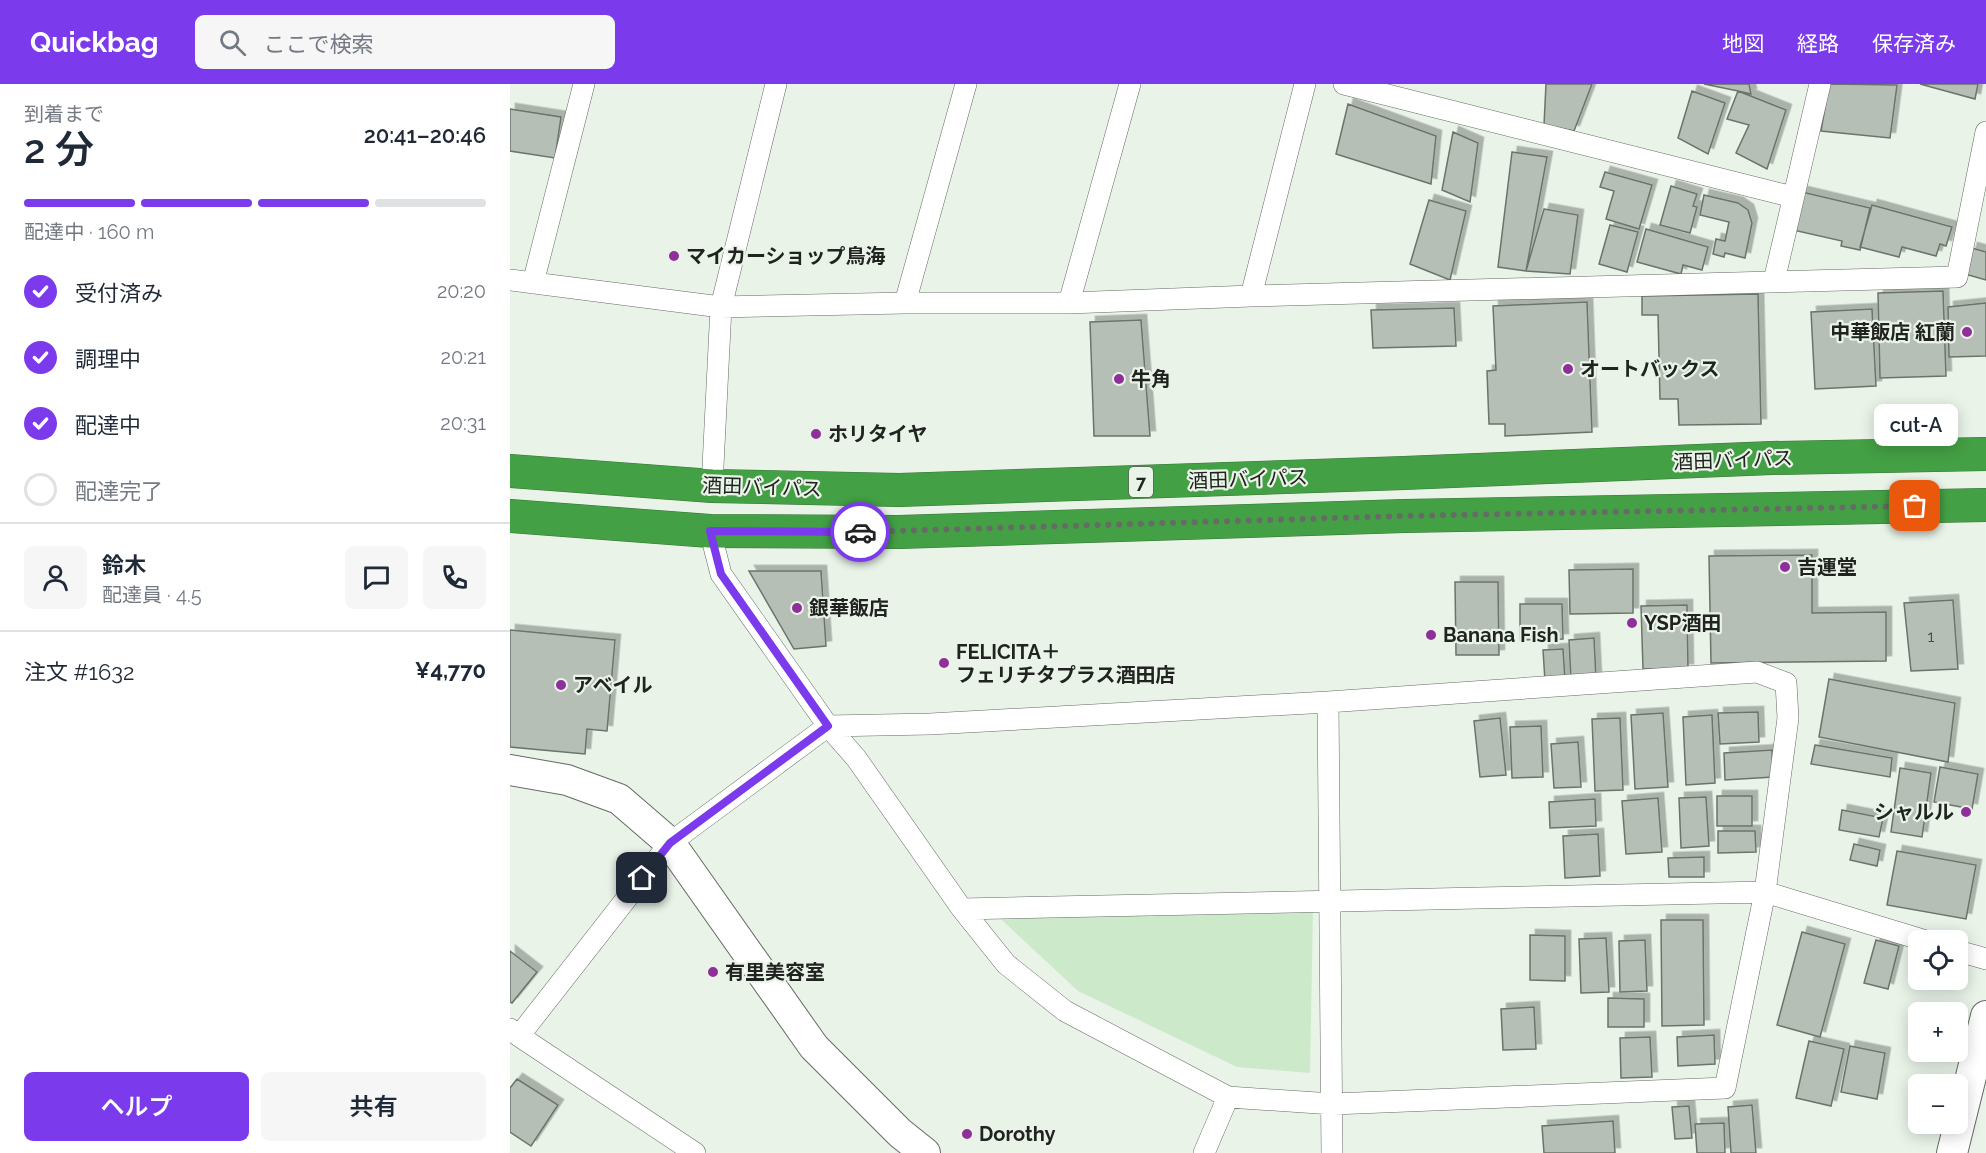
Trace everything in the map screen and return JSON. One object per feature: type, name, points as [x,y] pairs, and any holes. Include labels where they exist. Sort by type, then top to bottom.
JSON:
[{"type":"highway","name":"酒田バイパス","points":[[510,471],[712,486],[899,490],[1772,458],[1986,454]]},
{"type":"highway","name":"7","points":[[510,516],[710,531],[899,532],[1416,516],[1986,505]]},
{"type":"street","points":[[533,283],[584,84]]},
{"type":"street","points":[[712,486],[721,307],[776,84]]},
{"type":"street","points":[[905,303],[966,84]]},
{"type":"street","points":[[1069,303],[1130,84]]},
{"type":"street","points":[[1251,296],[1305,84]]},
{"type":"street","points":[[1344,84],[1793,197]]},
{"type":"street","points":[[1774,281],[1820,84]]},
{"type":"street","points":[[510,280],[721,307],[905,303],[1069,303],[1957,277],[1986,132]]},
{"type":"street","points":[[695,1153],[514,1032],[670,843],[828,726],[930,724],[1328,702],[1757,672],[1786,683],[1788,718],[1765,892],[1725,1088],[1333,1104],[1228,1097],[1065,1011],[1006,964],[962,909],[856,758],[828,726],[721,574],[710,531]]},
{"type":"street","points":[[1328,702],[1332,1153]]},
{"type":"street","points":[[510,770],[567,780],[619,799],[670,843],[814,1047],[900,1133],[925,1153]]},
{"type":"street","points":[[962,909],[1331,903],[1765,892],[1908,935]]},
{"type":"street","points":[[1968,954],[1986,959]]},
{"type":"street","points":[[1952,1153],[1986,1016]]},
{"type":"street","points":[[1204,1153],[1228,1097]]},
{"type":"green space","points":[[988,907],[1313,911],[1310,1073],[1237,1067],[1078,991]]},
{"type":"building","points":[[1546,84],[1592,84],[1574,131],[1544,125]]},
{"type":"building","points":[[1704,84],[1749,84],[1751,94],[1738,91]]},
{"type":"building","points":[[1829,84],[1897,85],[1890,138],[1821,131]]},
{"type":"building","points":[[1920,84],[1978,84],[1975,99]]},
{"type":"building","points":[[1692,91],[1725,103],[1708,154],[1678,138]]},
{"type":"building","points":[[1738,91],[1786,110],[1767,169],[1736,153],[1749,125],[1727,119]]},
{"type":"building","points":[[1348,104],[1436,136],[1431,184],[1336,154]]},
{"type":"building","points":[[510,109],[561,117],[555,158],[510,151]]},
{"type":"building","points":[[1453,132],[1478,143],[1470,202],[1442,190]]},
{"type":"building","points":[[1512,152],[1547,157],[1526,271],[1498,267]]},
{"type":"building","points":[[1605,172],[1652,185],[1639,229],[1606,219],[1614,191],[1600,187]]},
{"type":"building","points":[[1671,186],[1697,194],[1693,206],[1697,207],[1690,233],[1660,225]]},
{"type":"building","points":[[1802,192],[1870,208],[1860,250],[1841,246],[1842,241],[1793,230]]},
{"type":"building","points":[[1704,195],[1738,203],[1748,210],[1752,223],[1745,258],[1725,253],[1724,257],[1713,254],[1716,239],[1725,241],[1729,222],[1700,215]]},
{"type":"building","points":[[1429,200],[1466,211],[1450,280],[1410,264]]},
{"type":"building","points":[[1872,205],[1952,227],[1946,246],[1940,244],[1936,256],[1902,247],[1899,257],[1860,247]]},
{"type":"building","points":[[1544,209],[1578,215],[1570,274],[1526,271]]},
{"type":"building","points":[[1610,225],[1638,232],[1627,272],[1599,264]]},
{"type":"building","points":[[1646,229],[1708,247],[1702,270],[1683,265],[1681,274],[1637,262]]},
{"type":"building","points":[[1972,248],[1986,252],[1986,280],[1965,274]]},
{"type":"building","points":[[1943,291],[1946,376],[1880,378],[1878,293]]},
{"type":"building","points":[[1758,294],[1761,424],[1679,425],[1678,399],[1660,399],[1658,315],[1642,315],[1642,296]]},
{"type":"building","points":[[1587,302],[1592,432],[1505,436],[1505,424],[1489,424],[1487,371],[1496,370],[1493,306]]},
{"type":"building","name":"中華飯店 紅蘭","points":[[1986,303],[1986,356],[1949,357],[1948,307]]},
{"type":"building","points":[[1454,308],[1456,346],[1373,348],[1371,310]]},
{"type":"building","points":[[1872,309],[1876,386],[1815,389],[1811,312]]},
{"type":"building","name":"牛角","points":[[1141,320],[1150,436],[1094,436],[1090,322]]},
{"type":"building","points":[[1812,555],[1812,613],[1886,612],[1886,661],[1711,663],[1709,556]]},
{"type":"building","points":[[1633,569],[1633,613],[1570,614],[1569,570]]},
{"type":"building","name":"銀華飯店","points":[[749,571],[821,571],[826,646],[794,649]]},
{"type":"building","points":[[1455,582],[1498,582],[1499,655],[1456,655]]},
{"type":"building","points":[[1953,600],[1958,669],[1911,671],[1904,603]]},
{"type":"building","points":[[1520,604],[1562,604],[1563,639],[1520,640]]},
{"type":"building","points":[[1687,605],[1688,669],[1643,669],[1641,606]]},
{"type":"building","name":"アベイル","points":[[510,630],[615,640],[607,731],[587,729],[585,754],[510,747]]},
{"type":"building","points":[[1594,638],[1596,679],[1571,680],[1569,640]]},
{"type":"building","points":[[1563,649],[1565,680],[1545,681],[1543,650]]},
{"type":"building","points":[[1829,679],[1955,703],[1948,762],[1819,737]]},
{"type":"building","points":[[1758,712],[1759,742],[1720,744],[1718,713]]},
{"type":"building","points":[[1663,713],[1668,787],[1635,789],[1631,715]]},
{"type":"building","points":[[1712,715],[1715,783],[1686,785],[1683,717]]},
{"type":"building","points":[[1500,718],[1506,775],[1480,777],[1474,721]]},
{"type":"building","points":[[1620,718],[1623,790],[1595,791],[1592,719]]},
{"type":"building","points":[[1541,726],[1543,777],[1512,778],[1510,727]]},
{"type":"building","points":[[1578,742],[1581,787],[1554,788],[1551,744]]},
{"type":"building","points":[[1815,745],[1892,758],[1890,777],[1811,764]]},
{"type":"building","points":[[1772,750],[1773,777],[1725,780],[1724,753]]},
{"type":"building","points":[[1940,767],[1978,774],[1972,809],[1934,802]]},
{"type":"building","points":[[1900,768],[1931,773],[1922,837],[1891,832]]},
{"type":"building","points":[[1717,796],[1752,796],[1752,826],[1717,826]]},
{"type":"building","points":[[1706,797],[1709,846],[1681,848],[1679,798]]},
{"type":"building","points":[[1658,798],[1662,852],[1626,854],[1622,801]]},
{"type":"building","points":[[1595,799],[1596,826],[1550,828],[1549,802]]},
{"type":"building","points":[[1842,810],[1883,818],[1879,837],[1839,830]]},
{"type":"building","points":[[1718,831],[1755,831],[1756,852],[1718,853]]},
{"type":"building","points":[[1598,834],[1600,876],[1565,878],[1563,836]]},
{"type":"building","points":[[1854,844],[1880,850],[1877,866],[1850,860]]},
{"type":"building","points":[[1897,851],[1976,865],[1966,919],[1887,905]]},
{"type":"building","points":[[1704,857],[1704,877],[1669,877],[1668,858]]},
{"type":"building","points":[[1661,920],[1703,920],[1704,1025],[1662,1026]]},
{"type":"building","points":[[1802,932],[1845,944],[1820,1037],[1777,1025]]},
{"type":"building","points":[[1530,935],[1565,936],[1565,981],[1530,980]]},
{"type":"building","points":[[1606,938],[1609,992],[1581,993],[1579,939]]},
{"type":"building","points":[[1645,940],[1647,991],[1620,992],[1619,941]]},
{"type":"building","points":[[1876,940],[1899,946],[1888,989],[1864,983]]},
{"type":"building","points":[[510,951],[537,972],[512,1003],[510,1002]]},
{"type":"building","points":[[1608,998],[1644,999],[1644,1027],[1608,1027]]},
{"type":"building","points":[[1534,1007],[1536,1049],[1503,1050],[1501,1009]]},
{"type":"building","points":[[1714,1035],[1715,1064],[1678,1066],[1677,1037]]},
{"type":"building","points":[[1650,1037],[1652,1077],[1621,1078],[1620,1038]]},
{"type":"building","points":[[1809,1041],[1844,1049],[1831,1106],[1796,1098]]},
{"type":"building","points":[[1850,1046],[1885,1053],[1877,1099],[1841,1092]]},
{"type":"building","points":[[517,1079],[558,1105],[531,1146],[510,1132],[510,1088]]},
{"type":"building","points":[[1752,1105],[1756,1153],[1731,1153],[1728,1107]]},
{"type":"building","points":[[1689,1106],[1692,1138],[1675,1139],[1672,1107]]},
{"type":"building","points":[[1613,1121],[1615,1153],[1544,1153],[1542,1126]]},
{"type":"building","points":[[1724,1123],[1725,1153],[1697,1153],[1695,1124]]},
{"type":"way so far","points":[[860,532],[922,532],[1404,516],[1915,506]]},
{"type":"place","name":"マイカーショップ鳥海","points":[[674,256]]},
{"type":"place","name":"中華飯店 紅蘭","points":[[1967,332]]},
{"type":"place","name":"オートバックス","points":[[1568,369]]},
{"type":"place","name":"牛角","points":[[1119,379]]},
{"type":"place","name":"ホリタイヤ","points":[[816,434]]},
{"type":"place","name":"cut-A","points":[[1915,506]]},
{"type":"place","name":"吉運堂","points":[[1785,567]]},
{"type":"place","name":"銀華飯店","points":[[797,608]]},
{"type":"place","name":"YSP酒田","points":[[1632,623]]},
{"type":"place","name":"Banana Fish","points":[[1431,635]]},
{"type":"place","name":"FELICITA＋ フェリチタプラス酒田店","points":[[944,663]]},
{"type":"place","name":"アベイル","points":[[561,685]]},
{"type":"place","name":"シャルル","points":[[1966,812]]},
{"type":"place","name":"有里美容室","points":[[713,972]]},
{"type":"place","name":"Dorothy","points":[[967,1134]]},
{"type":"route","points":[[642,878],[670,843],[828,726],[721,574],[710,531],[860,532]]}]
